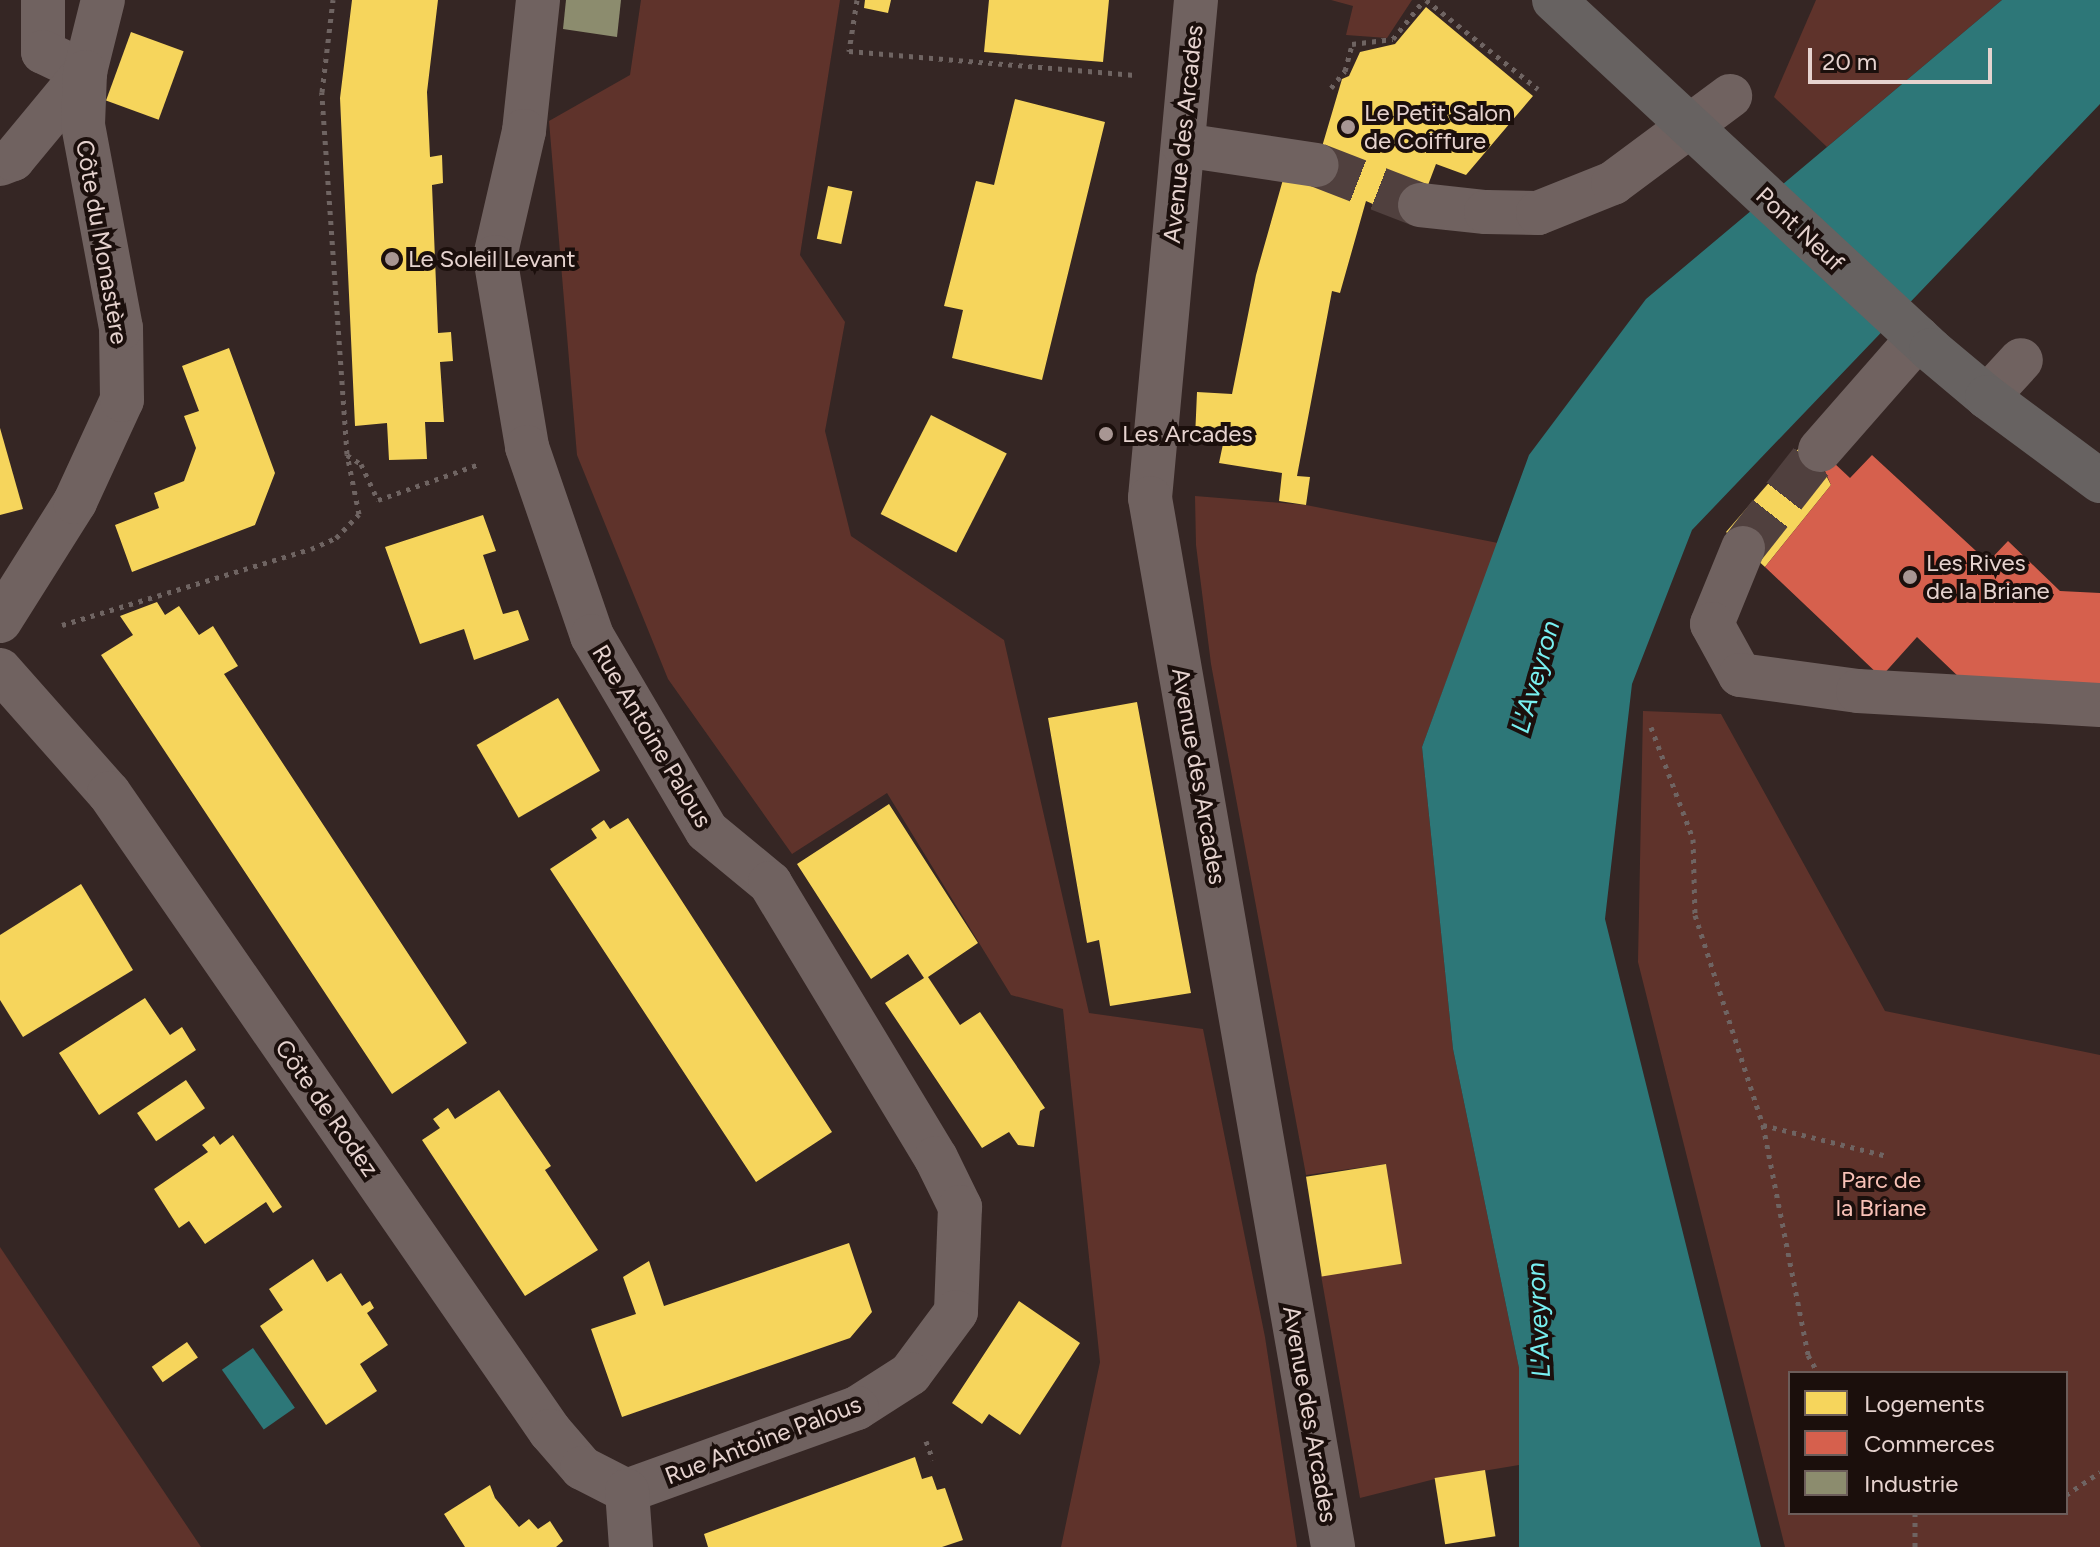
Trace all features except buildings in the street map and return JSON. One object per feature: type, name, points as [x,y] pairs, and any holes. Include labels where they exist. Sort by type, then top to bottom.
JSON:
[{"type":"main road","name":"Pont Neuf","points":[[1554,0],[1920,340],[1987,397],[2100,481]]},
{"type":"street","points":[[43,0],[43,52],[85,72]]},
{"type":"street","points":[[0,164],[13,159],[85,72],[103,0]]},
{"type":"street","name":"Rue Antoine Palous","points":[[538,0],[524,131],[495,257],[527,447],[592,636],[707,831],[770,883],[936,1158],[960,1207],[956,1312],[910,1374],[857,1408],[627,1491]]},
{"type":"street","name":"Avenue des Arcades","points":[[1196,0],[1150,498],[1333,1547]]},
{"type":"street","name":"Côte du Monastère","points":[[0,621],[75,502],[122,400],[121,328],[83,125],[85,72]]},
{"type":"street","points":[[1420,205],[1486,212],[1538,213],[1613,183],[1730,96]]},
{"type":"street","points":[[1183,145],[1317,165]]},
{"type":"street","points":[[1820,450],[1920,340]]},
{"type":"street","points":[[1987,397],[2021,360]]},
{"type":"street","points":[[1743,548],[1712,624],[1740,675],[1858,691],[2100,705]]},
{"type":"street","name":"Côte de Rodez","points":[[0,670],[109,793],[550,1431],[582,1468],[627,1491]]},
{"type":"street","points":[[627,1491],[631,1547]]},
{"type":"path","points":[[59,626],[336,538],[359,514],[347,454],[322,92],[333,0]]},
{"type":"path","points":[[857,0],[849,51],[1136,76]]},
{"type":"path","points":[[1331,88],[1345,71],[1352,44],[1393,39],[1425,0],[1538,89]]},
{"type":"path","points":[[347,454],[361,464],[378,500],[448,475]]},
{"type":"path","points":[[1651,727],[1693,839],[1695,915],[1763,1125],[1808,1355],[1817,1371]]},
{"type":"path","points":[[1763,1125],[1887,1156]]},
{"type":"path","points":[[926,1441],[933,1460]]},
{"type":"path","points":[[2068,1494],[2100,1472]]},
{"type":"path","points":[[1915,1515],[1915,1547]]},
{"type":"green space","points":[[641,0],[840,0],[800,255],[845,322],[825,431],[851,536],[1004,640],[1089,1013],[1203,1029],[1265,1337],[1297,1547],[1061,1547],[1100,1362],[1063,1009],[1011,995],[887,793],[792,854],[668,679],[577,455],[549,121],[630,75]]},
{"type":"green space","points":[[1331,0],[1412,0],[1387,38],[1346,35],[1353,6]]},
{"type":"green space","points":[[1816,0],[2002,0],[1827,147],[1774,97]]},
{"type":"green space","points":[[1195,496],[1306,505],[1498,543],[1422,747],[1453,1049],[1519,1368],[1519,1465],[1435,1479],[1360,1498],[1321,1275],[1400,1264],[1386,1164],[1306,1175],[1211,664],[1196,545]]},
{"type":"green space","name":"Parc de la Briane","points":[[1643,711],[1721,714],[1885,1011],[2100,1055],[2100,1547],[1785,1547],[1638,962]]},
{"type":"green space","points":[[0,1247],[201,1547],[0,1547]]},
{"type":"water","name":"L'Aveyron","points":[[2002,0],[2100,0],[2100,104],[1692,530],[1632,684],[1605,919],[1761,1547],[1519,1547],[1519,1368],[1453,1049],[1422,747],[1529,455],[1646,299]]},
{"type":"water","points":[[253,1348],[295,1408],[264,1430],[222,1370]]},
{"type":"tunnel","points":[[1317,165],[1420,205]]},
{"type":"tunnel","points":[[1743,548],[1820,450]]},
{"type":"place","name":"Le Petit Salon de Coiffure","points":[[1348,127]]},
{"type":"place","name":"Le Soleil Levant","points":[[392,259]]},
{"type":"place","name":"Les Arcades","points":[[1106,434]]},
{"type":"place","name":"Les Rives de la Briane","points":[[1910,577]]}]
